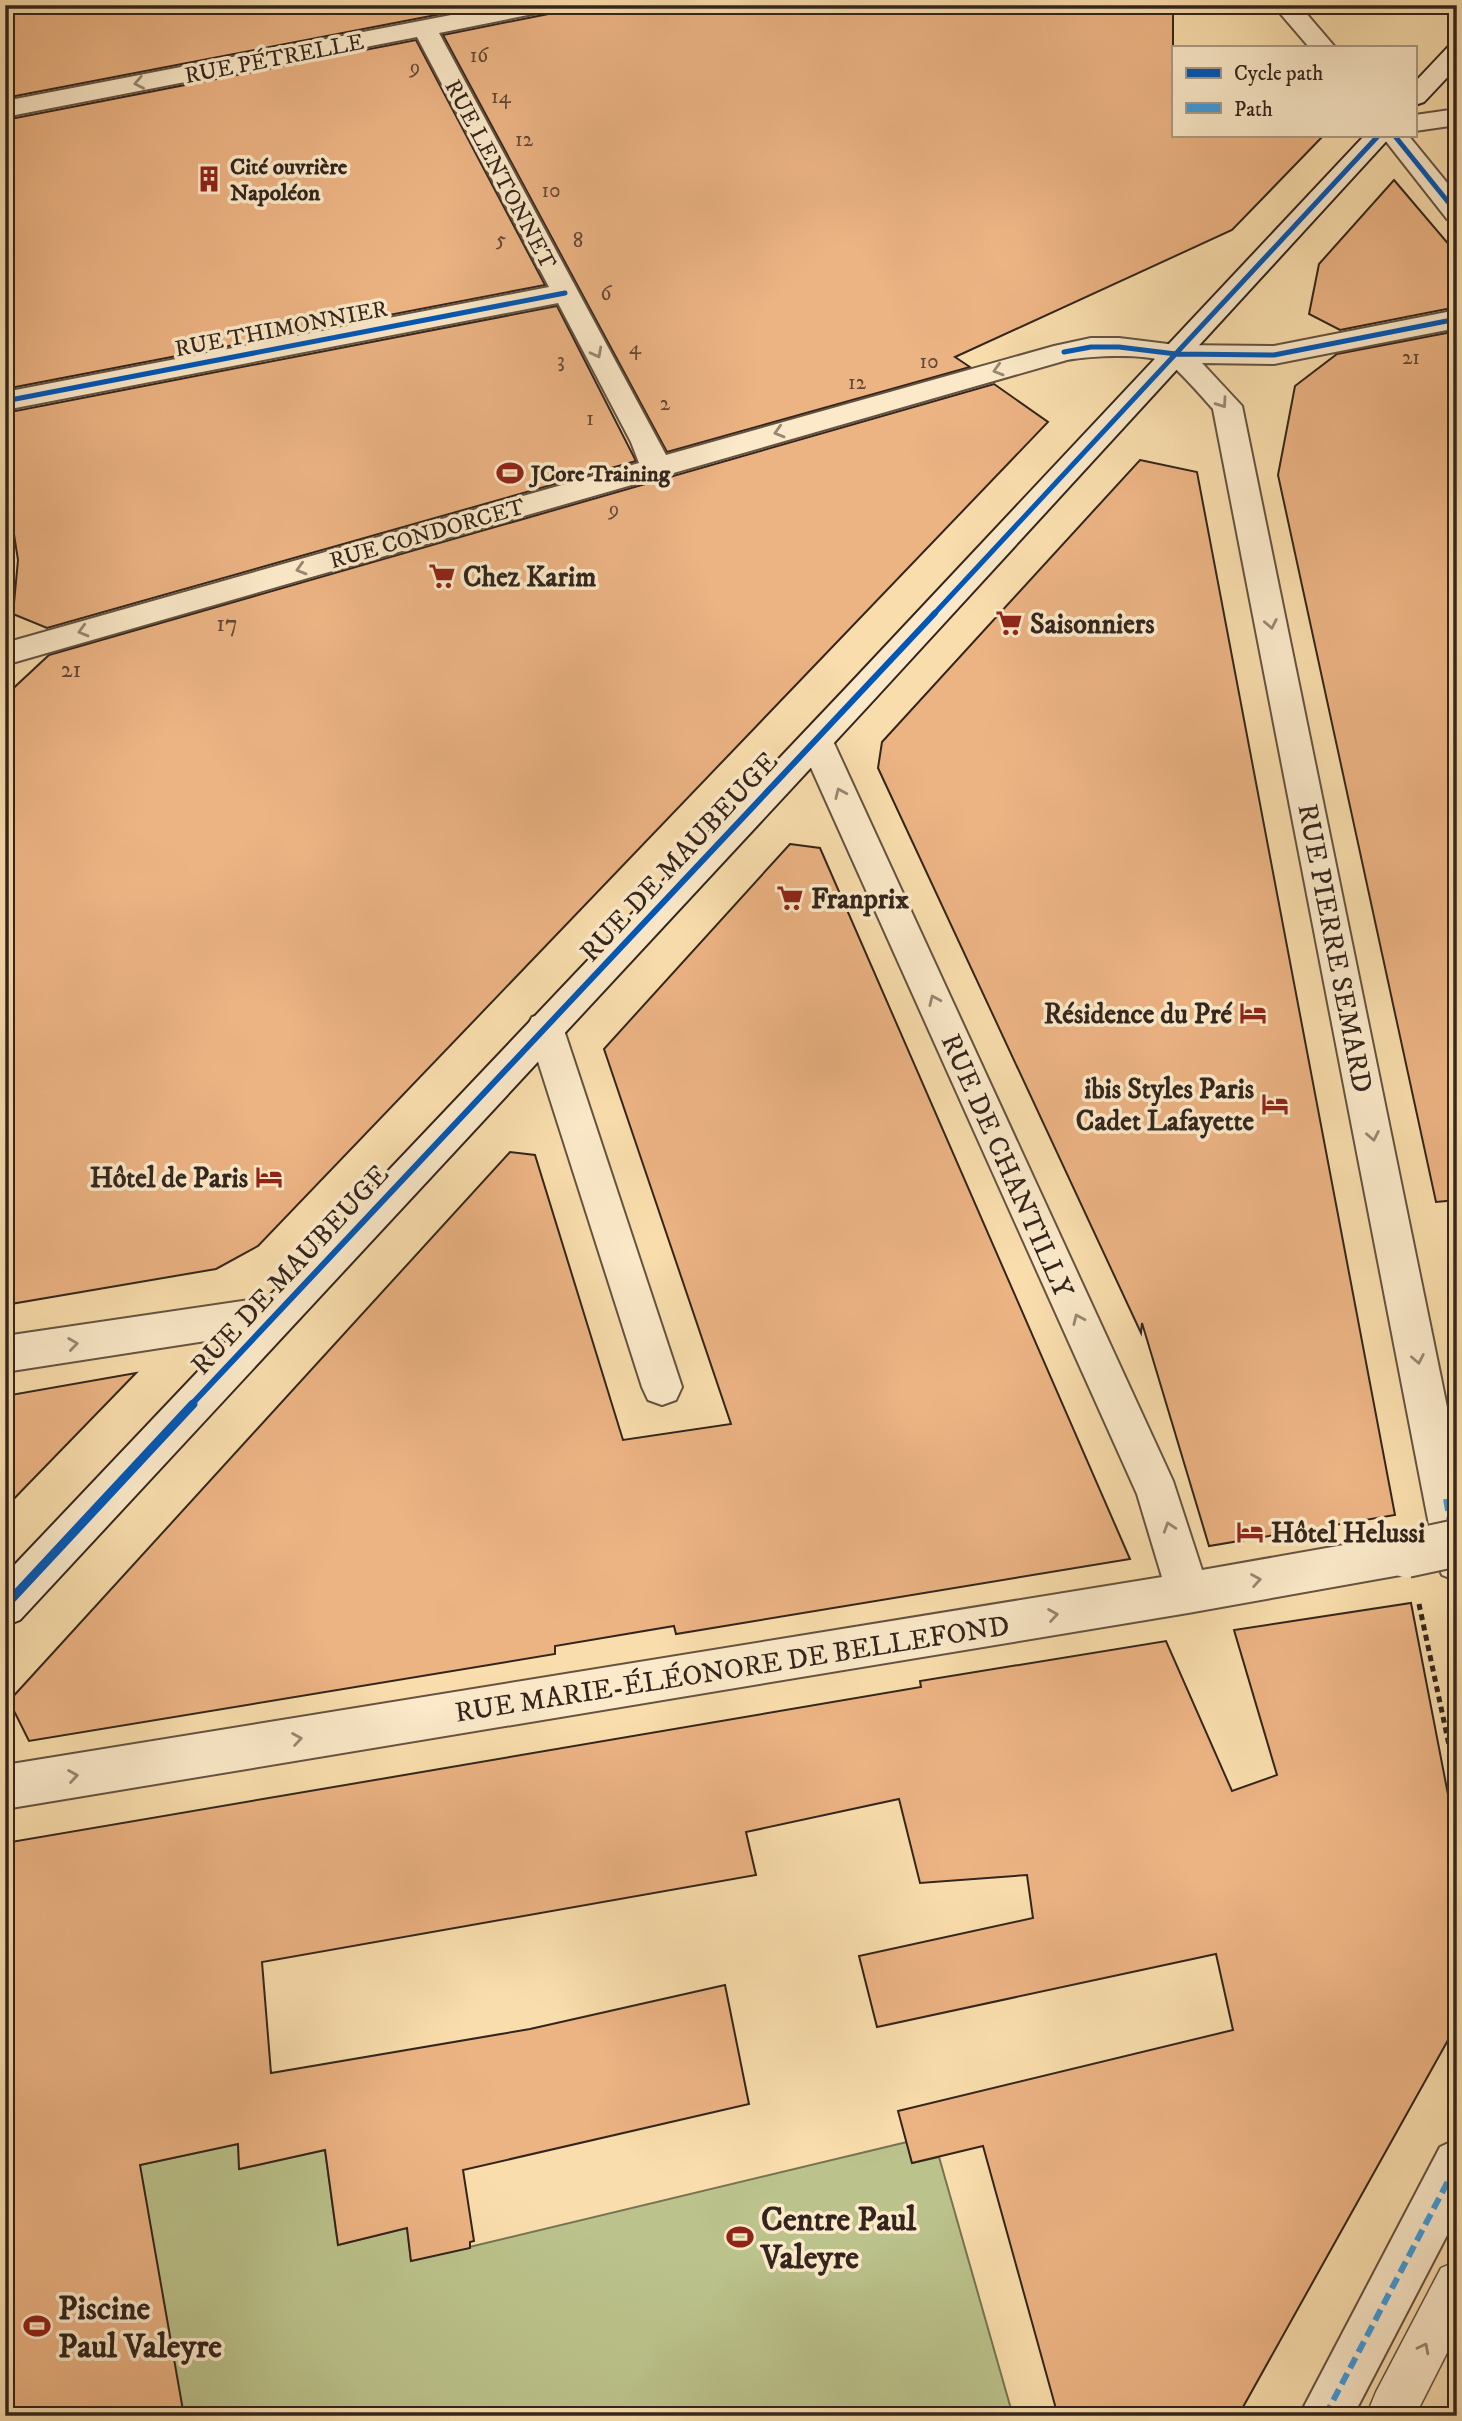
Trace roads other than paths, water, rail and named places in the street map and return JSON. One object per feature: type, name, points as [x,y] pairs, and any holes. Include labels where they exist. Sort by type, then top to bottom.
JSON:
[{"type":"street","points":[[1285,5],[1321,46]]},
{"type":"street","name":"RUE PÉTRELLE","points":[[5,109],[425,29],[495,10],[531,6]]},
{"type":"street","name":"RUE LENTONNET","points":[[425,29],[646,442],[656,467]]},
{"type":"street","points":[[1416,96],[1457,52]]},
{"type":"street","points":[[1416,123],[1457,117]]},
{"type":"street","name":"RUE DE MAUBEUGE","points":[[5,1606],[816,741],[1378,136]]},
{"type":"street","points":[[1395,136],[1457,212]]},
{"type":"street","name":"RUE THIMONNIER","points":[[5,401],[565,293]]},
{"type":"street","name":"RUE CONDORCET","points":[[5,654],[1064,352],[1091,347],[1119,347],[1176,354],[1274,355],[1457,319]]},
{"type":"street","name":"RUE PIERRE SEMARD","points":[[1176,354],[1227,406],[1457,1561]]},
{"type":"street","name":"RUE DE CHANTILLY","points":[[816,741],[1158,1494],[1188,1593]]},
{"type":"street","points":[[545,1027],[662,1387]]},
{"type":"street","points":[[5,1354],[277,1313]]},
{"type":"street","name":"RUE MARIE-ÉLÉONORE DE BELLEFOND","points":[[5,1787],[1188,1593],[1411,1574],[1457,1543]]},
{"type":"street","points":[[1325,2416],[1457,2164]]},
{"type":"lane","points":[[1394,2409],[1457,2284]]},
{"type":"place","name":"Cité ouvrière Napoléon","points":[[209,179]]},
{"type":"place","name":"JCore Training","points":[[510,473]]},
{"type":"place","name":"Chez Karim","points":[[442,576]]},
{"type":"place","name":"Saisonniers","points":[[1009,623]]},
{"type":"place","name":"Franprix","points":[[790,898]]},
{"type":"place","name":"Résidence du Pré","points":[[1253,1013]]},
{"type":"place","name":"ibis Styles Paris Cadet Lafayette","points":[[1275,1104]]},
{"type":"place","name":"Hôtel de Paris","points":[[269,1177]]},
{"type":"place","name":"Hôtel Helussi","points":[[1250,1532]]},
{"type":"place","name":"Centre Paul Valeyre","points":[[740,2237]]},
{"type":"place","name":"Piscine Paul Valeyre","points":[[37,2326]]}]
